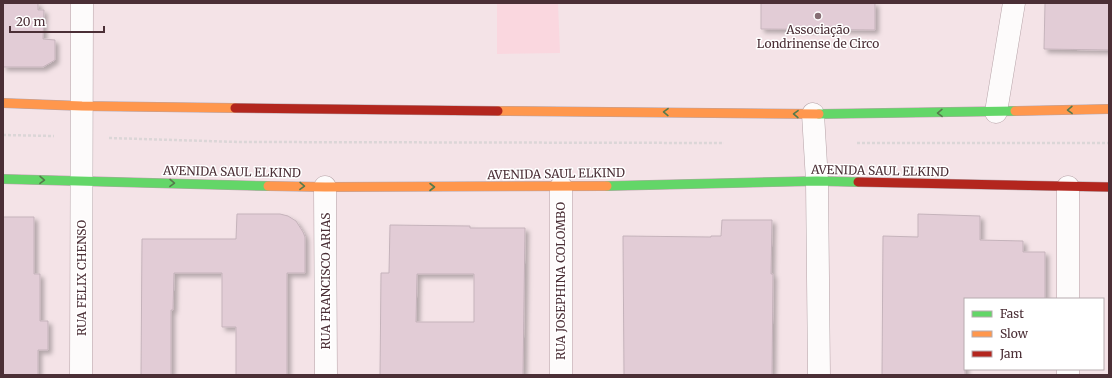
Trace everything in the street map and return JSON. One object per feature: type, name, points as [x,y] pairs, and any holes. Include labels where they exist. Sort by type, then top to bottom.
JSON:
[{"type":"main road","points":[[3,103],[82,106],[813,114],[1109,109]]},
{"type":"main road","name":"AVENIDA SAUL ELKIND","points":[[3,179],[325,187],[561,187],[817,181],[1109,187]]},
{"type":"street","name":"RUA FELIX CHENSO","points":[[82,3],[82,375]]},
{"type":"street","points":[[996,112],[1014,3]]},
{"type":"street","points":[[813,114],[817,181],[819,375]]},
{"type":"street","name":"RUA FRANCISCO ARIAS","points":[[325,187],[326,375]]},
{"type":"street","name":"RUA JOSEPHINA COLOMBO","points":[[561,187],[561,375]]},
{"type":"street","points":[[1068,187],[1068,298]]},
{"type":"path","points":[[3,135],[239,142],[728,143]]},
{"type":"path","points":[[815,143],[1109,143]]},
{"type":"shaded area","points":[[497,3],[558,3],[560,53],[497,54]]},
{"type":"building","points":[[3,3],[38,3],[38,10],[44,10],[43,39],[55,40],[55,60],[43,67],[3,67]]},
{"type":"building","name":"Associação Londrinense de Circo","points":[[761,3],[875,3],[875,30],[761,29]]},
{"type":"building","points":[[1045,3],[1109,3],[1109,50],[1044,49]]},
{"type":"building","points":[[237,214],[280,214],[288,216],[296,221],[305,237],[305,273],[287,273],[287,375],[236,375],[236,327],[222,327],[222,273],[174,273],[173,310],[171,310],[171,375],[141,375],[142,239],[236,239]]},
{"type":"building","points":[[918,214],[980,216],[980,240],[1023,241],[1023,252],[1045,252],[1045,298],[964,298],[965,375],[882,375],[883,236],[918,237]]},
{"type":"building","points":[[3,217],[34,217],[34,274],[40,274],[40,321],[48,321],[48,350],[38,350],[38,375],[3,375]]},
{"type":"building","points":[[722,220],[772,220],[772,375],[624,375],[623,236],[721,236]]},
{"type":"building","points":[[390,225],[470,226],[470,228],[525,228],[523,375],[380,375],[381,273],[389,273]],"holes":[[[417,274],[474,274],[474,322],[416,322]]]},
{"type":"traffic: fast","points":[[819,114],[1015,111]]},
{"type":"traffic: fast","points":[[3,179],[268,186]]},
{"type":"traffic: fast","points":[[607,186],[817,181],[858,182]]},
{"type":"traffic: slow","points":[[3,103],[82,106],[235,108]]},
{"type":"traffic: slow","points":[[1015,111],[1109,109]]},
{"type":"traffic: slow","points":[[498,111],[819,114]]},
{"type":"traffic: slow","points":[[268,186],[607,186]]},
{"type":"traffic: jam","points":[[235,108],[498,111]]},
{"type":"traffic: jam","points":[[858,182],[1109,187]]},
{"type":"place","name":"Associação Londrinense de Circo","points":[[818,16]]}]
